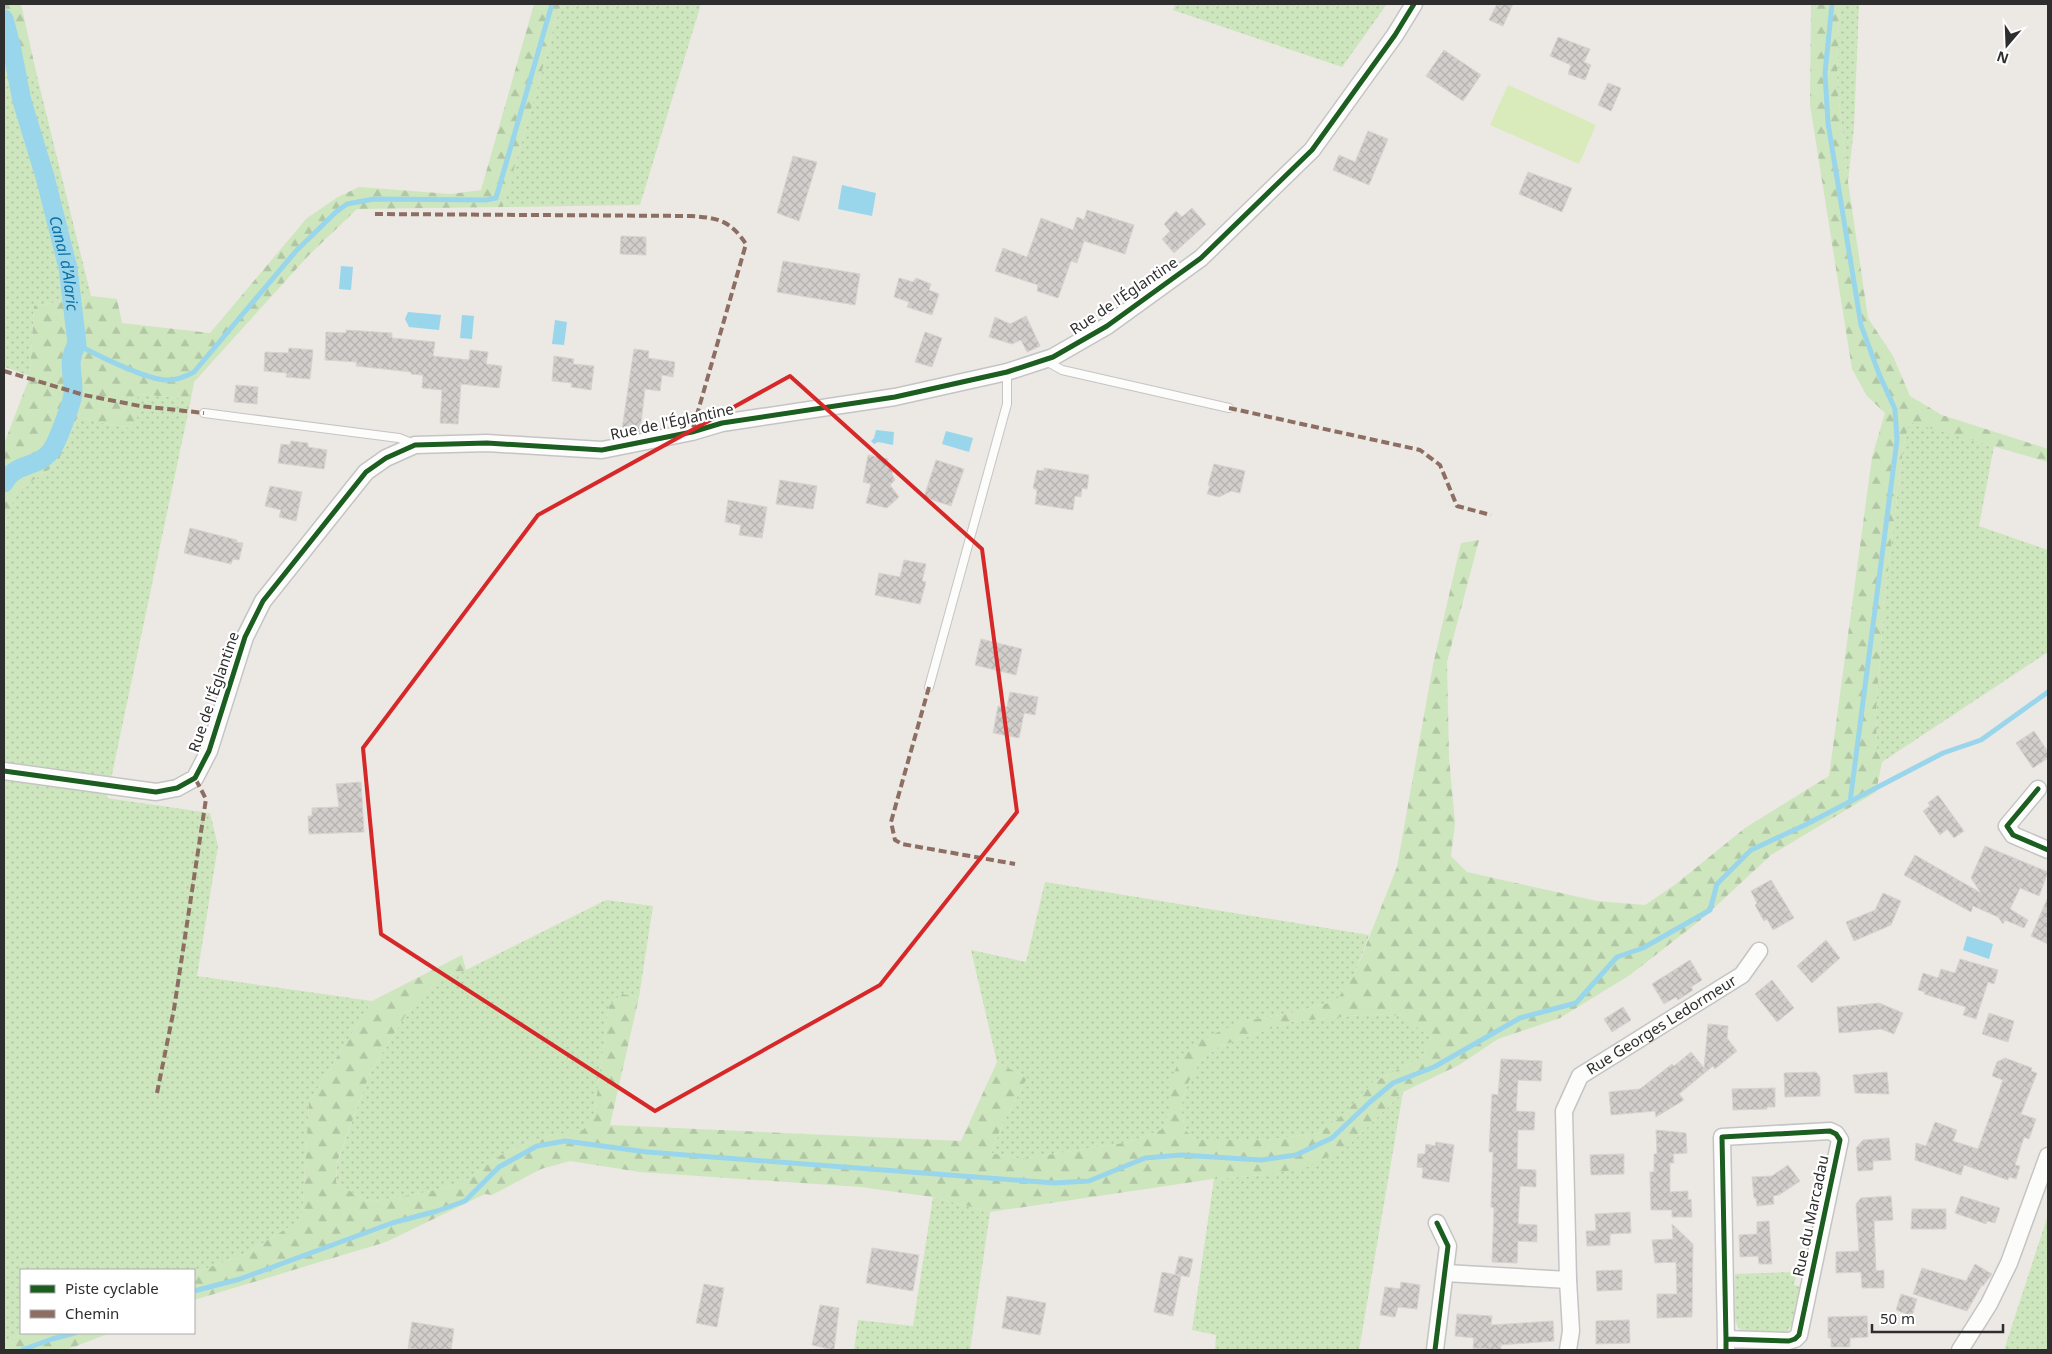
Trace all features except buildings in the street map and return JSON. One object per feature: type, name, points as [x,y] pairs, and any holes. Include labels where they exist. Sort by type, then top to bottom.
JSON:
[{"type":"street","name":"Rue de l'Églantine","points":[[4,771],[156,792],[177,788],[195,778],[209,751],[245,637],[263,601],[366,472],[386,458],[415,445],[487,443],[602,450],[692,432],[722,423],[894,397],[1007,372],[1044,360],[1107,326],[1201,258],[1312,150],[1395,35],[1414,4]]},
{"type":"street","points":[[2038,789],[2006,826],[2013,835],[2048,850]]},
{"type":"street","name":"Rue Georges Ledormeur","points":[[1568,1350],[1571,1332],[1564,1111],[1580,1076],[1742,975],[1759,951]]},
{"type":"street","name":"Rue du Marcadau","points":[[1830,1131],[1836,1134],[1840,1140],[1799,1335],[1789,1341],[1726,1345],[1722,1137],[1830,1131]]},
{"type":"street","points":[[1960,1350],[1989,1304],[2008,1263],[2048,1156]]},
{"type":"street","points":[[1435,1350],[1448,1246],[1437,1223]]},
{"type":"street","points":[[1445,1273],[1568,1280]]},
{"type":"lane","points":[[1044,360],[1062,370],[1229,408]]},
{"type":"lane","points":[[929,687],[1007,404],[1007,372]]},
{"type":"lane","name":"Rue de l'Églantine","points":[[204,413],[399,438],[415,445]]},
{"type":"highlighted area","points":[[790,376],[982,549],[1017,812],[880,985],[655,1111],[381,934],[363,748],[538,515]]},
{"type":"green space","points":[[4,4],[21,4],[37,76],[4,76]]},
{"type":"green space","points":[[534,4],[561,4],[503,207],[357,209],[308,256],[194,382],[191,399],[137,394],[140,412],[131,428],[77,418],[57,464],[17,491],[4,526],[4,444],[30,376],[34,306],[91,296],[117,299],[122,323],[210,333],[307,218],[338,197],[359,187],[451,194],[481,190]]},
{"type":"green space","points":[[561,4],[701,4],[640,205],[503,207]]},
{"type":"green space","points":[[1175,4],[1387,4],[1342,67],[1173,10]]},
{"type":"green space","points":[[1811,4],[1839,4],[1837,84],[1848,182],[1868,318],[1893,356],[1910,396],[1942,415],[2048,449],[2048,462],[1909,422],[1903,449],[1884,604],[1876,712],[1877,749],[1882,762],[1876,792],[1771,855],[1703,918],[1630,975],[1560,1018],[1498,1039],[1459,1065],[1403,1092],[1349,1145],[1308,1167],[1264,1175],[1213,1179],[990,1212],[933,1197],[860,1187],[640,1172],[570,1161],[541,1169],[492,1195],[485,1194],[386,1242],[195,1300],[195,1273],[245,1254],[302,1219],[309,1102],[372,1001],[462,955],[466,970],[440,978],[405,1016],[370,1073],[337,1162],[336,1183],[369,1202],[427,1192],[463,1182],[501,1155],[520,1146],[548,1136],[583,1130],[594,1116],[609,1006],[622,994],[639,997],[610,1125],[961,1141],[997,1062],[1027,1078],[1003,1123],[991,1153],[1022,1159],[1129,1142],[1161,1130],[1169,1114],[1169,1087],[1181,1055],[1201,1040],[1240,1022],[1291,1013],[1336,1001],[1355,973],[1397,867],[1433,665],[1461,543],[1479,540],[1447,662],[1449,758],[1455,823],[1451,856],[1467,872],[1597,901],[1645,905],[1676,884],[1745,828],[1829,776],[1872,457],[1885,413],[1867,396],[1852,369],[1810,105]],"holes":[[[1369,1014],[1403,1016],[1431,1038],[1422,1057],[1372,1083],[1345,1113],[1319,1133],[1267,1140],[1196,1140],[1185,1130],[1181,1107],[1187,1085],[1201,1060],[1220,1046],[1291,1022]]]},
{"type":"green space","points":[[1839,4],[1859,4],[1854,127],[1848,182],[1837,84]]},
{"type":"green space","points":[[4,76],[37,76],[91,296],[34,306],[30,376],[4,367]]},
{"type":"green space","points":[[1508,85],[1596,125],[1579,164],[1490,125]]},
{"type":"green space","points":[[136,394],[191,399],[107,798],[210,813],[218,846],[197,976],[372,1001],[309,1102],[302,1219],[245,1254],[195,1273],[195,1269],[20,1269],[20,1334],[23,1334],[4,1341],[4,526],[17,491],[57,464],[77,418],[131,428]]},
{"type":"green space","points":[[1909,421],[1994,446],[1979,526],[2048,550],[2048,652],[1882,762],[1877,749],[1876,712],[1884,604],[1903,449]]},
{"type":"green space","points":[[1045,882],[1369,935],[1355,973],[1336,1001],[1291,1013],[1240,1022],[1169,1087],[1169,1114],[1161,1130],[1129,1142],[1022,1159],[991,1153],[1003,1123],[1027,1078],[997,1062],[971,950],[1026,962]]},
{"type":"green space","points":[[606,900],[653,906],[639,997],[622,994],[609,1006],[594,1116],[583,1131],[548,1136],[520,1146],[501,1155],[463,1182],[427,1192],[369,1202],[336,1183],[337,1163],[370,1073],[405,1016],[440,978],[466,970]]},
{"type":"green space","points":[[1369,1014],[1403,1016],[1431,1038],[1422,1057],[1372,1083],[1345,1113],[1319,1133],[1267,1140],[1196,1140],[1185,1130],[1181,1107],[1187,1085],[1201,1060],[1220,1046],[1291,1022]]},
{"type":"green space","points":[[1403,1092],[1359,1350],[1215,1350],[1216,1335],[1192,1330],[1214,1179],[1264,1175],[1349,1145]]},
{"type":"green space","points":[[933,1197],[990,1212],[970,1350],[854,1350],[858,1320],[913,1326]]},
{"type":"green space","points":[[2048,1215],[2048,1350],[2004,1350]]},
{"type":"green space","points":[[1797,1272],[1794,1285],[1800,1287],[1792,1324],[1787,1332],[1748,1332],[1739,1329],[1735,1320],[1735,1274]]},
{"type":"green space","points":[[23,1334],[107,1334],[66,1350],[4,1350],[4,1341]]},
{"type":"water","points":[[842,185],[876,193],[872,216],[838,209]]},
{"type":"water","points":[[341,266],[353,267],[351,290],[339,289]]},
{"type":"water","points":[[408,312],[441,315],[439,330],[409,327],[405,319]]},
{"type":"water","points":[[462,315],[474,316],[472,339],[460,338]]},
{"type":"water","points":[[555,320],[567,322],[564,345],[552,344]]},
{"type":"water","points":[[876,430],[894,432],[893,445],[878,442],[874,444],[871,441]]},
{"type":"water","points":[[946,431],[973,438],[969,452],[942,444]]},
{"type":"water","points":[[1967,936],[1993,944],[1989,959],[1963,950]]},
{"type":"waterway","points":[[77,344],[135,372],[159,379],[181,378],[194,372],[296,251],[336,212],[347,204],[374,199],[486,200],[496,198],[552,4]]},
{"type":"waterway","points":[[1832,4],[1825,73],[1828,123],[1861,325],[1879,374],[1895,409],[1897,440],[1850,802]]},
{"type":"waterway","name":"Canal d'Alaric","points":[[4,19],[22,101],[45,177],[68,268],[77,344],[71,363],[72,398],[64,423],[51,451],[41,460],[15,471],[4,483]]},
{"type":"waterway","points":[[195,1291],[240,1279],[392,1223],[465,1201],[499,1167],[537,1146],[565,1141],[647,1152],[1054,1183],[1089,1181],[1145,1158],[1181,1155],[1261,1160],[1296,1155],[1332,1138],[1393,1083],[1434,1067],[1520,1018],[1576,1003],[1617,957],[1643,948],[1710,910],[1717,884],[1751,850],[1805,825],[1943,753],[1981,740],[2048,692]]},
{"type":"waterway","points":[[22,1350],[71,1334]]},
{"type":"marked path","points":[[375,214],[691,216],[716,219],[729,225],[746,244],[692,432]]},
{"type":"marked path","points":[[4,371],[84,395],[140,406],[204,413]]},
{"type":"marked path","points":[[1229,408],[1420,450],[1440,465],[1457,506],[1491,515]]},
{"type":"marked path","points":[[929,687],[891,822],[895,840],[902,844],[1015,864]]},
{"type":"marked path","points":[[157,1093],[174,1009],[206,799],[195,778]]},
{"type":"cycle path","points":[[4,771],[156,792],[177,788],[195,778],[209,751],[245,637],[263,601],[366,472],[386,458],[415,445],[487,443],[602,450],[692,432],[722,423],[895,397],[1007,372],[1053,357],[1107,326],[1201,258],[1312,150],[1395,35],[1414,4]]},
{"type":"cycle path","points":[[2038,789],[2007,826],[2013,835],[2048,850]]},
{"type":"cycle path","points":[[1726,1339],[1789,1341],[1799,1335],[1840,1140],[1836,1134],[1830,1131],[1722,1137],[1726,1350]]},
{"type":"cycle path","points":[[1435,1350],[1448,1246],[1437,1223]]}]
